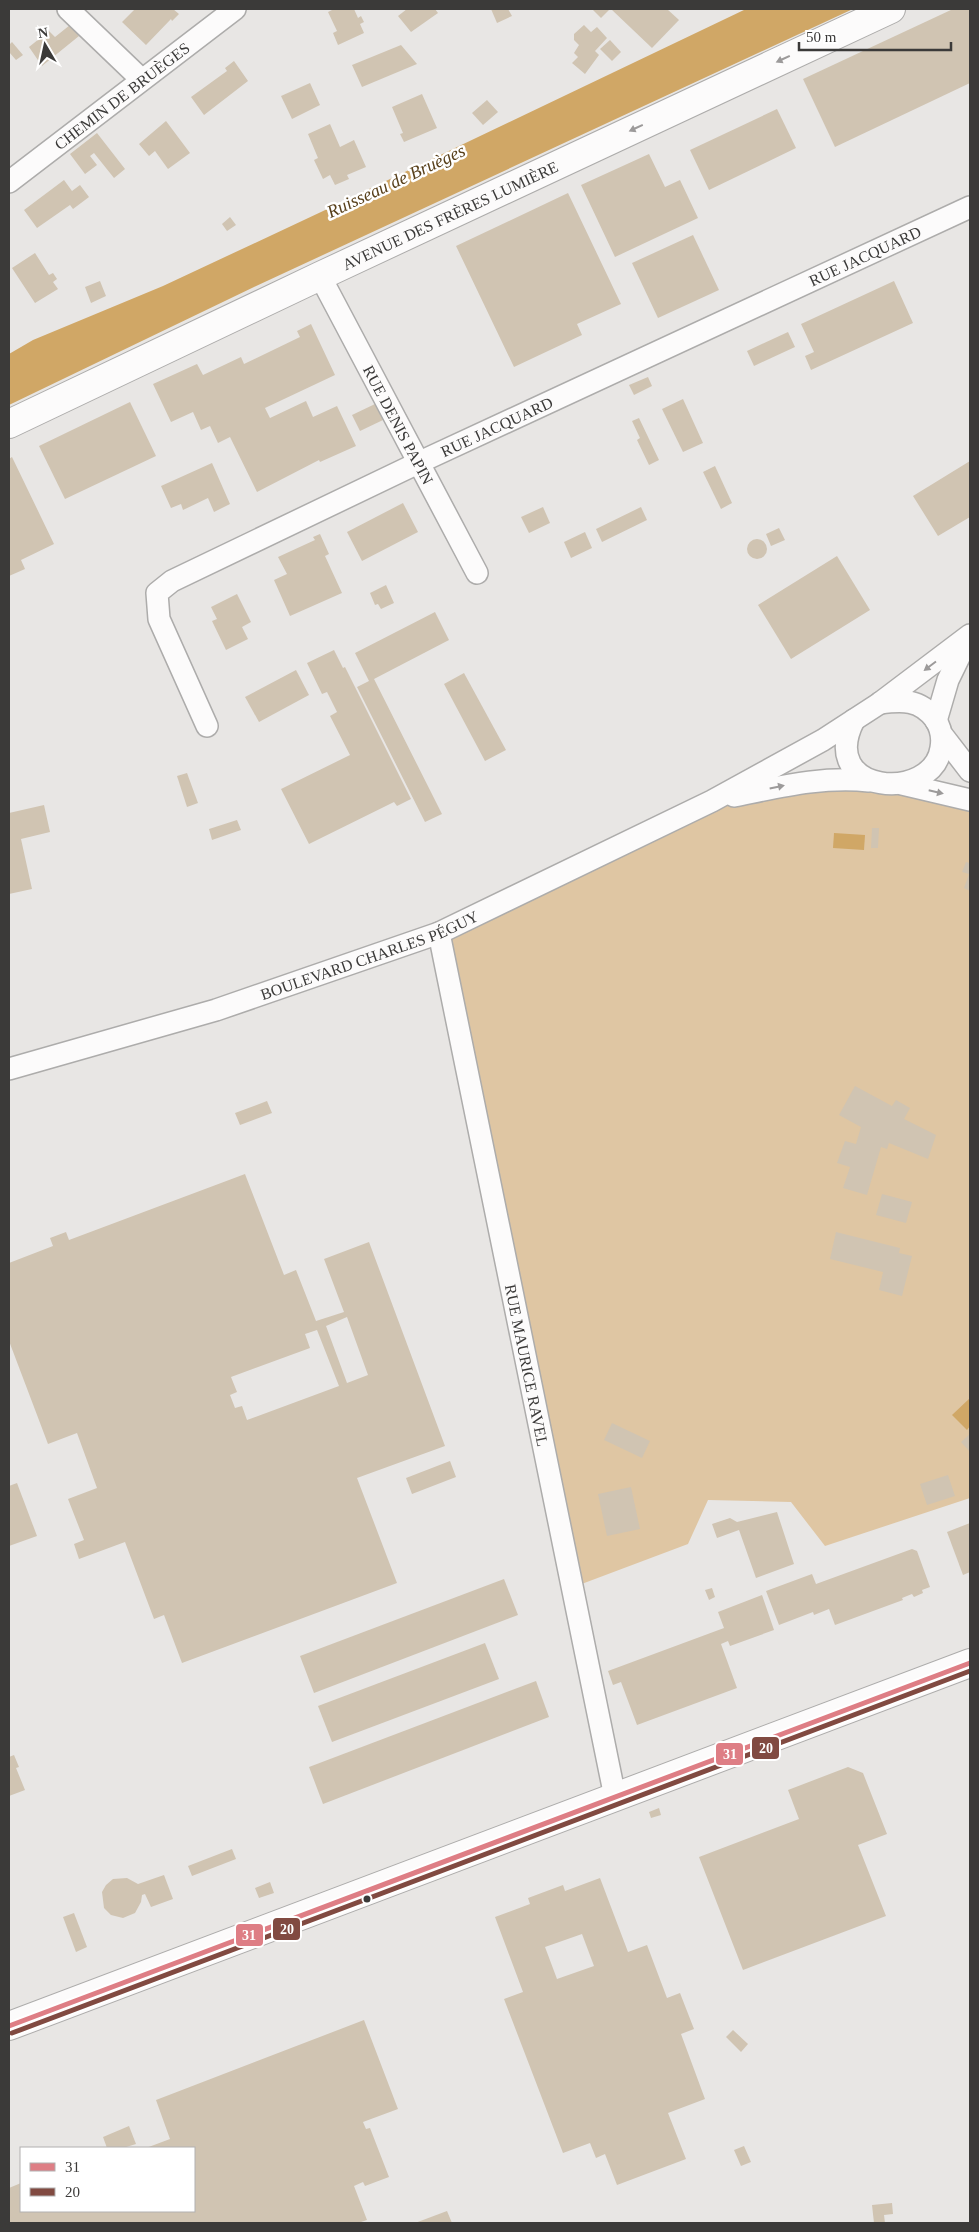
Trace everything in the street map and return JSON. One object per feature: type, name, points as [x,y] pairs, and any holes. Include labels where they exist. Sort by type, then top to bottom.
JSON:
[{"type":"street","points":[[68,9],[141,79]]},
{"type":"street","name":"CHEMIN DE BRUÈGES","points":[[9,182],[141,79],[235,9]]},
{"type":"street","name":"AVENUE DES FRÈRES LUMIÈRE","points":[[9,424],[320,276],[891,9]]},
{"type":"street","name":"RUE JACQUARD","points":[[207,726],[159,620],[157,593],[172,581],[420,462],[970,207]]},
{"type":"street","name":"RUE DENIS PAPIN","points":[[320,276],[477,573]]},
{"type":"street","points":[[970,636],[854,720],[847,734],[845,749],[852,768],[876,782],[902,784],[970,800]]},
{"type":"street","points":[[902,784],[933,768],[940,753],[940,728],[948,680],[970,636]]},
{"type":"street","points":[[880,703],[899,700],[916,702],[927,710],[970,771]]},
{"type":"street","name":"BOULEVARD CHARLES PÉGUY","points":[[9,1069],[216,1010],[438,933],[712,801],[854,720]]},
{"type":"street","name":"BOULEVARD CHARLES PÉGUY","points":[[712,801],[798,783],[845,778],[876,782]]},
{"type":"street","name":"RUE MAURICE RAVEL","points":[[438,933],[614,1796]]},
{"type":"street","points":[[9,2026],[970,1663]]},
{"type":"shaded area","points":[[799,783],[970,800],[970,1498],[825,1546],[791,1502],[708,1500],[688,1544],[571,1588],[439,933],[712,801]]},
{"type":"water","name":"Ruisseau de Bruèges","points":[[746,9],[853,9],[254,287],[9,405],[9,354],[33,340],[163,286]]},
{"type":"water","points":[[834,833],[865,835],[864,850],[833,848]]},
{"type":"water","points":[[970,1398],[970,1426],[967,1430],[952,1415]]},
{"type":"building","points":[[135,9],[173,9],[179,14],[172,21],[171,19],[146,45],[122,22]]},
{"type":"building","points":[[334,9],[354,9],[358,18],[361,16],[364,22],[360,24],[364,33],[338,45],[333,33],[337,31],[328,12]]},
{"type":"building","points":[[407,9],[435,9],[438,13],[411,32],[398,16]]},
{"type":"building","points":[[491,9],[508,9],[512,16],[497,23]]},
{"type":"building","points":[[592,9],[610,9],[601,18]]},
{"type":"building","points":[[611,9],[667,9],[679,20],[652,48]]},
{"type":"building","points":[[953,9],[970,9],[970,83],[835,147],[803,79]]},
{"type":"building","points":[[70,25],[79,36],[42,66],[29,47],[49,31],[55,37]]},
{"type":"building","points":[[584,25],[591,32],[597,27],[607,38],[595,51],[599,55],[585,74],[572,63],[578,57],[574,53],[579,45],[574,40],[574,34]]},
{"type":"building","points":[[610,40],[621,52],[612,61],[600,49]]},
{"type":"building","points":[[12,42],[23,55],[16,60],[9,52],[9,45]]},
{"type":"building","points":[[401,45],[417,64],[362,87],[352,65]]},
{"type":"building","points":[[234,61],[248,81],[204,115],[191,97],[227,71],[225,68]]},
{"type":"building","points":[[310,83],[320,105],[292,119],[281,96]]},
{"type":"building","points":[[422,94],[437,128],[404,142],[400,134],[403,133],[392,107]]},
{"type":"building","points":[[487,100],[498,112],[483,125],[472,113]]},
{"type":"building","points":[[777,109],[796,148],[709,190],[690,150]]},
{"type":"building","points":[[166,121],[190,153],[168,169],[155,151],[149,156],[139,144]]},
{"type":"building","points":[[330,124],[340,147],[354,140],[366,167],[347,175],[349,179],[335,185],[330,175],[323,179],[314,160],[318,158],[308,134]]},
{"type":"building","points":[[97,133],[125,169],[114,178],[94,153],[90,156],[97,165],[85,174],[70,154]]},
{"type":"building","points":[[649,154],[665,187],[680,180],[698,218],[615,257],[581,185]]},
{"type":"building","points":[[64,180],[72,191],[80,185],[89,197],[73,209],[70,205],[37,228],[24,210]]},
{"type":"building","points":[[568,193],[621,304],[577,324],[582,335],[514,367],[456,246]]},
{"type":"building","points":[[230,217],[236,225],[227,231],[222,224]]},
{"type":"building","points":[[693,235],[719,290],[658,318],[632,263]]},
{"type":"building","points":[[35,253],[49,275],[53,273],[57,279],[53,282],[58,289],[35,303],[12,268]]},
{"type":"building","points":[[100,281],[106,296],[91,303],[85,287]]},
{"type":"building","points":[[894,281],[913,323],[811,370],[805,356],[814,352],[801,324]]},
{"type":"building","points":[[311,324],[335,375],[265,408],[270,418],[306,401],[313,417],[337,406],[356,446],[320,462],[319,460],[257,492],[230,437],[218,443],[210,426],[201,430],[193,412],[171,422],[153,384],[197,364],[203,375],[241,357],[244,364],[300,337],[297,331]]},
{"type":"building","points":[[788,332],[795,347],[754,366],[747,351]]},
{"type":"building","points":[[648,377],[652,386],[634,395],[629,385]]},
{"type":"building","points":[[683,399],[703,443],[683,452],[662,409]]},
{"type":"building","points":[[130,402],[156,456],[65,499],[39,446]]},
{"type":"building","points":[[375,404],[383,420],[360,431],[352,415]]},
{"type":"building","points":[[639,418],[659,460],[649,465],[637,440],[640,438],[632,421]]},
{"type":"building","points":[[12,457],[54,544],[21,560],[25,569],[9,576],[9,459]]},
{"type":"building","points":[[970,461],[970,517],[938,536],[913,496]]},
{"type":"building","points":[[212,463],[230,504],[214,512],[208,498],[183,510],[181,504],[171,508],[161,486]]},
{"type":"building","points":[[715,466],[732,503],[721,509],[703,472]]},
{"type":"building","points":[[403,503],[418,532],[362,561],[347,532]]},
{"type":"building","points":[[543,507],[550,523],[529,533],[521,517]]},
{"type":"building","points":[[641,507],[647,520],[602,542],[596,529]]},
{"type":"building","points":[[779,528],[785,540],[771,546],[766,534]]},
{"type":"building","points":[[585,532],[592,548],[571,558],[564,542]]},
{"type":"building","points":[[320,534],[329,554],[325,556],[342,593],[290,616],[274,580],[287,574],[278,557],[315,540],[313,537]]},
{"type":"building","points":[[757,539],[764,542],[767,549],[764,556],[757,559],[750,556],[747,549],[750,542]]},
{"type":"building","points":[[837,556],[870,610],[791,659],[758,605]]},
{"type":"building","points":[[386,585],[394,603],[381,609],[378,604],[375,605],[370,593]]},
{"type":"building","points":[[237,594],[251,622],[242,627],[248,639],[226,650],[212,621],[217,619],[211,607]]},
{"type":"building","points":[[435,612],[449,640],[374,679],[442,814],[425,822],[357,687],[369,681],[355,653]]},
{"type":"building","points":[[334,650],[343,668],[345,667],[411,799],[397,806],[394,802],[309,844],[281,789],[350,755],[330,716],[337,712],[327,692],[322,694],[307,663]]},
{"type":"building","points":[[296,670],[309,695],[259,722],[245,697]]},
{"type":"building","points":[[464,673],[506,750],[485,761],[444,684]]},
{"type":"building","points":[[187,773],[198,803],[187,807],[177,776]]},
{"type":"building","points":[[44,805],[50,832],[21,839],[32,889],[9,894],[9,813]]},
{"type":"building","points":[[237,820],[241,830],[212,840],[209,829]]},
{"type":"building","points":[[872,828],[879,828],[878,848],[871,848]]},
{"type":"building","points":[[966,862],[970,863],[970,891],[964,888],[969,874],[962,872]]},
{"type":"building","points":[[855,1086],[892,1106],[896,1100],[910,1108],[904,1119],[936,1135],[928,1159],[889,1143],[887,1149],[881,1147],[867,1195],[843,1188],[850,1167],[837,1163],[845,1141],[856,1144],[861,1127],[839,1115]]},
{"type":"building","points":[[267,1101],[272,1113],[240,1125],[235,1113]]},
{"type":"building","points":[[245,1174],[284,1275],[296,1270],[316,1321],[344,1312],[324,1259],[369,1242],[445,1446],[357,1478],[397,1583],[182,1663],[164,1615],[154,1619],[125,1542],[79,1559],[74,1544],[84,1540],[68,1499],[97,1488],[77,1433],[48,1444],[9,1341],[9,1263],[53,1246],[50,1238],[66,1232],[69,1240]],"holes":[[[347,1317],[368,1375],[347,1383],[326,1326]],[[317,1330],[339,1386],[247,1420],[242,1406],[235,1408],[230,1395],[237,1392],[231,1377],[310,1348],[305,1334]]]},
{"type":"building","points":[[882,1194],[912,1202],[906,1223],[876,1215]]},
{"type":"building","points":[[836,1232],[900,1248],[899,1253],[912,1256],[902,1296],[879,1290],[883,1272],[830,1259]]},
{"type":"building","points":[[612,1423],[650,1441],[642,1458],[604,1440]]},
{"type":"building","points":[[970,1434],[970,1452],[961,1442]]},
{"type":"building","points":[[450,1461],[456,1477],[412,1494],[406,1478]]},
{"type":"building","points":[[948,1475],[955,1496],[927,1505],[920,1484]]},
{"type":"building","points":[[17,1483],[37,1536],[9,1546],[9,1486]]},
{"type":"building","points":[[631,1487],[640,1529],[607,1536],[598,1494]]},
{"type":"building","points":[[777,1512],[794,1564],[756,1578],[739,1530],[717,1538],[712,1524],[730,1518],[737,1522]]},
{"type":"building","points":[[970,1523],[970,1572],[963,1575],[947,1532]]},
{"type":"building","points":[[912,1549],[917,1551],[930,1587],[922,1590],[923,1593],[914,1597],[912,1594],[902,1598],[903,1600],[835,1625],[829,1609],[814,1615],[813,1612],[779,1625],[766,1591],[812,1574],[816,1584]]},
{"type":"building","points":[[504,1579],[518,1615],[314,1693],[300,1656]]},
{"type":"building","points":[[712,1588],[715,1597],[709,1600],[705,1590]]},
{"type":"building","points":[[762,1595],[774,1630],[730,1646],[728,1641],[721,1644],[737,1688],[637,1725],[621,1682],[613,1685],[608,1671],[724,1628],[718,1612]]},
{"type":"building","points":[[485,1643],[499,1679],[332,1742],[318,1706]]},
{"type":"building","points":[[536,1681],[549,1717],[323,1804],[309,1767]]},
{"type":"building","points":[[14,1755],[19,1767],[16,1768],[25,1790],[9,1796],[9,1757]]},
{"type":"building","points":[[848,1767],[863,1773],[887,1834],[858,1845],[886,1916],[743,1970],[699,1857],[799,1819],[788,1790]]},
{"type":"building","points":[[659,1808],[661,1815],[651,1818],[649,1812]]},
{"type":"building","points":[[232,1849],[236,1859],[192,1876],[188,1866]]},
{"type":"building","points":[[164,1875],[173,1899],[151,1907],[145,1894],[142,1895],[141,1902],[135,1913],[123,1918],[111,1915],[104,1908],[102,1892],[113,1879],[127,1878],[138,1884]]},
{"type":"building","points":[[600,1878],[628,1952],[647,1945],[667,1998],[680,1993],[694,2029],[681,2034],[705,2099],[668,2113],[686,2159],[617,2185],[605,2154],[596,2158],[590,2143],[563,2153],[504,1999],[523,1992],[495,1917],[530,1904],[528,1898],[563,1885],[565,1891]],"holes":[[[582,1934],[594,1966],[557,1979],[545,1947]]]},
{"type":"building","points":[[270,1882],[274,1893],[259,1898],[255,1888]]},
{"type":"building","points":[[74,1913],[87,1947],[76,1952],[63,1917]]},
{"type":"building","points":[[364,2020],[398,2109],[363,2122],[366,2129],[370,2128],[389,2177],[365,2186],[363,2182],[354,2186],[367,2220],[358,2223],[9,2223],[9,2188],[20,2183],[20,2212],[195,2212],[195,2147],[149,2147],[170,2139],[156,2100]]},
{"type":"building","points":[[733,2030],[748,2044],[741,2052],[726,2037]]},
{"type":"building","points":[[129,2126],[136,2144],[126,2147],[107,2147],[103,2137]]},
{"type":"building","points":[[744,2146],[751,2162],[741,2166],[734,2150]]},
{"type":"building","points":[[892,2203],[893,2214],[884,2215],[885,2223],[874,2223],[872,2205]]},
{"type":"building","points":[[447,2211],[452,2223],[415,2223]]},
{"type":"transit line","name":"31","points":[[9,2026],[970,1663]]},
{"type":"transit line","name":"20","points":[[12,2033],[970,1671]]}]
